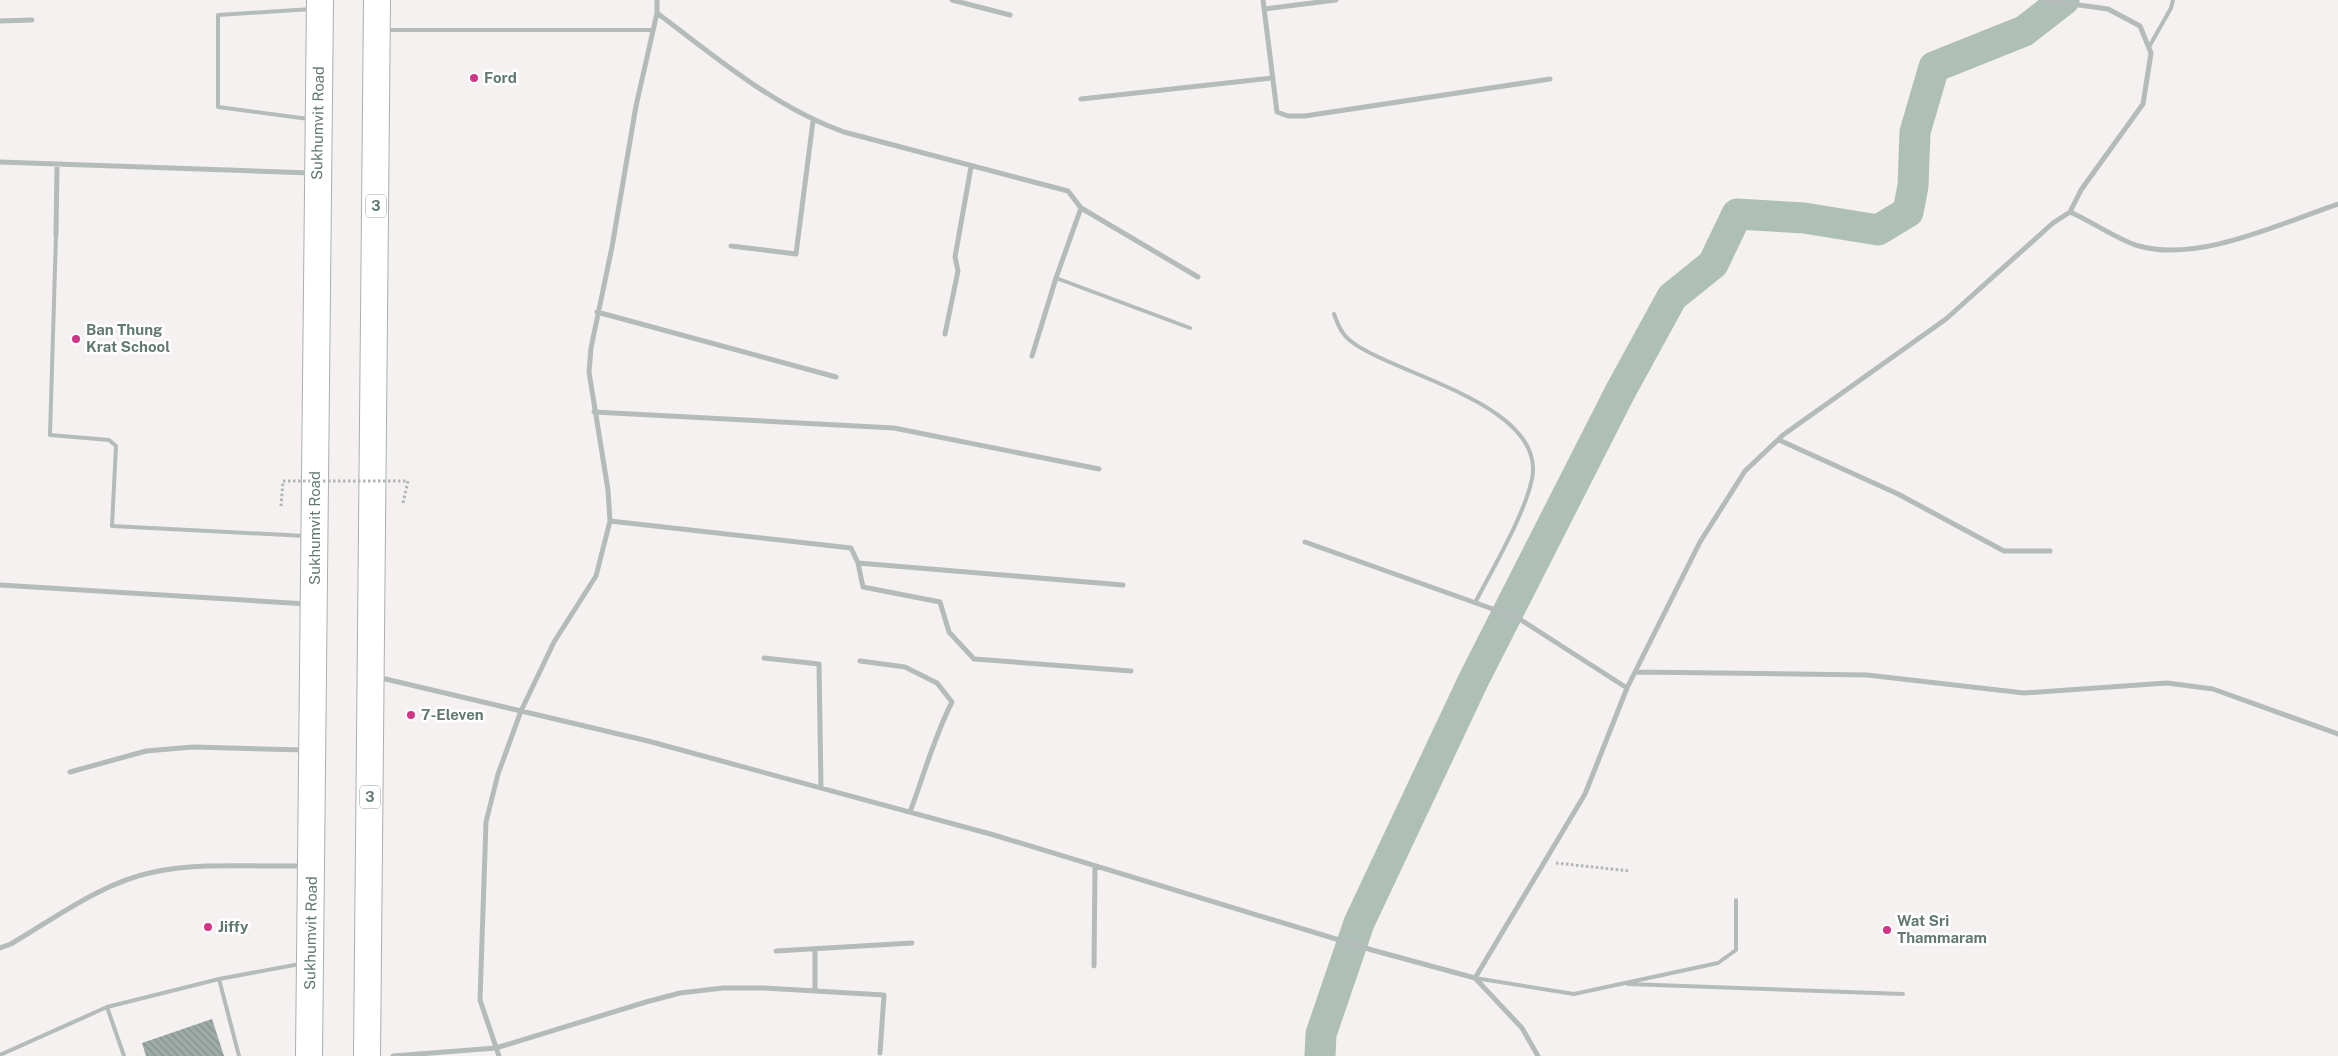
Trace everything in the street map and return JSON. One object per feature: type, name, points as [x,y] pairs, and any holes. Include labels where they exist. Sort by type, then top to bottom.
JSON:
[{"type":"highway","name":"3","points":[[367,1056],[377,0]]},
{"type":"highway","name":"Sukhumvit Road","points":[[309,1056],[320,4]]},
{"type":"street","points":[[500,1056],[480,1000],[486,822],[498,774],[521,711],[554,642],[596,576],[610,521],[608,490],[589,372],[597,312],[612,246],[636,106],[656,13],[657,0]]},
{"type":"street","points":[[952,0],[1010,15]]},
{"type":"street","points":[[1263,0],[1277,112],[1288,116],[1305,116],[1550,79]]},
{"type":"street","points":[[1264,9],[1336,0]]},
{"type":"street","points":[[1475,978],[1585,794],[1627,688],[1700,542],[1745,471],[1778,440],[1946,319],[2053,223],[2070,212],[2081,190],[2143,104],[2151,53],[2140,26],[2108,10],[2043,0]]},
{"type":"street","points":[[656,13],[761,89],[812,121],[844,132],[1068,191],[1081,208],[1198,277]]},
{"type":"street","points":[[0,21],[32,20]]},
{"type":"street","points":[[1081,99],[1273,78]]},
{"type":"street","points":[[731,246],[796,254],[812,121]]},
{"type":"street","points":[[0,162],[318,173]]},
{"type":"street","points":[[56,235],[57,165]]},
{"type":"street","points":[[945,334],[958,271],[955,257],[971,166]]},
{"type":"street","points":[[2070,212],[2138,246],[2174,252],[2217,246],[2338,204]]},
{"type":"street","points":[[1032,356],[1056,278],[1081,208]]},
{"type":"street","points":[[597,312],[836,377]]},
{"type":"street","points":[[594,412],[894,428],[1099,468]]},
{"type":"street","points":[[1778,440],[1898,494],[2004,551],[2050,551]]},
{"type":"street","points":[[610,521],[851,548],[858,563],[863,587],[940,602],[949,632],[974,659],[1131,672]]},
{"type":"street","points":[[1306,542],[1518,618],[1627,688]]},
{"type":"street","points":[[858,563],[1123,585]]},
{"type":"street","points":[[0,585],[315,604]]},
{"type":"street","points":[[764,658],[819,664],[821,788]]},
{"type":"street","points":[[860,661],[905,667],[937,683],[952,702],[936,732],[926,769],[910,812]]},
{"type":"street","points":[[1636,672],[1867,674],[2024,693],[2167,683],[2213,689],[2338,734]]},
{"type":"street","points":[[372,676],[648,741],[910,812],[1372,950],[1475,978],[1522,1028],[1538,1056]]},
{"type":"street","points":[[70,772],[146,751],[193,747],[313,750]]},
{"type":"street","points":[[0,948],[11,944],[79,903],[127,879],[154,872],[194,868],[312,866]]},
{"type":"street","points":[[1094,966],[1095,866]]},
{"type":"street","points":[[776,951],[912,943]]},
{"type":"street","points":[[815,949],[815,991]]},
{"type":"street","points":[[393,1056],[496,1048],[680,993],[723,988],[884,995],[880,1053]]},
{"type":"lane","points":[[2148,47],[2171,8],[2173,0]]},
{"type":"lane","points":[[318,120],[218,107],[218,15],[320,4]]},
{"type":"lane","points":[[377,30],[652,30]]},
{"type":"lane","points":[[56,235],[50,435],[109,440],[116,446],[112,526],[315,536]]},
{"type":"lane","points":[[1056,278],[1190,328]]},
{"type":"lane","points":[[1334,314],[1340,329],[1351,341],[1365,351],[1438,381],[1509,422],[1523,441],[1530,455],[1532,476],[1526,499],[1476,603]]},
{"type":"lane","points":[[1475,978],[1574,994],[1718,963],[1736,950],[1736,900]]},
{"type":"lane","points":[[0,1055],[107,1006],[219,978],[311,963]]},
{"type":"lane","points":[[219,978],[239,1056]]},
{"type":"lane","points":[[1622,984],[1903,994]]},
{"type":"lane","points":[[107,1006],[124,1056]]},
{"type":"path","points":[[281,506],[283,481],[408,481],[403,503]]},
{"type":"path","points":[[1545,862],[1630,871]]},
{"type":"building","points":[[212,1019],[224,1056],[146,1056],[142,1043]]},
{"type":"waterway","points":[[1320,1056],[1321,1034],[1359,923],[1473,681],[1620,392],[1672,297],[1713,264],[1737,214],[1804,218],[1878,230],[1908,212],[1913,186],[1915,132],[1934,67],[2024,31],[2064,0]]},
{"type":"place","name":"Ford","points":[[474,78]]},
{"type":"place","name":"Ban Thung Krat School","points":[[76,339]]},
{"type":"place","name":"7-Eleven","points":[[411,715]]},
{"type":"place","name":"Jiffy","points":[[208,927]]},
{"type":"place","name":"Wat Sri Thammaram","points":[[1887,930]]}]
